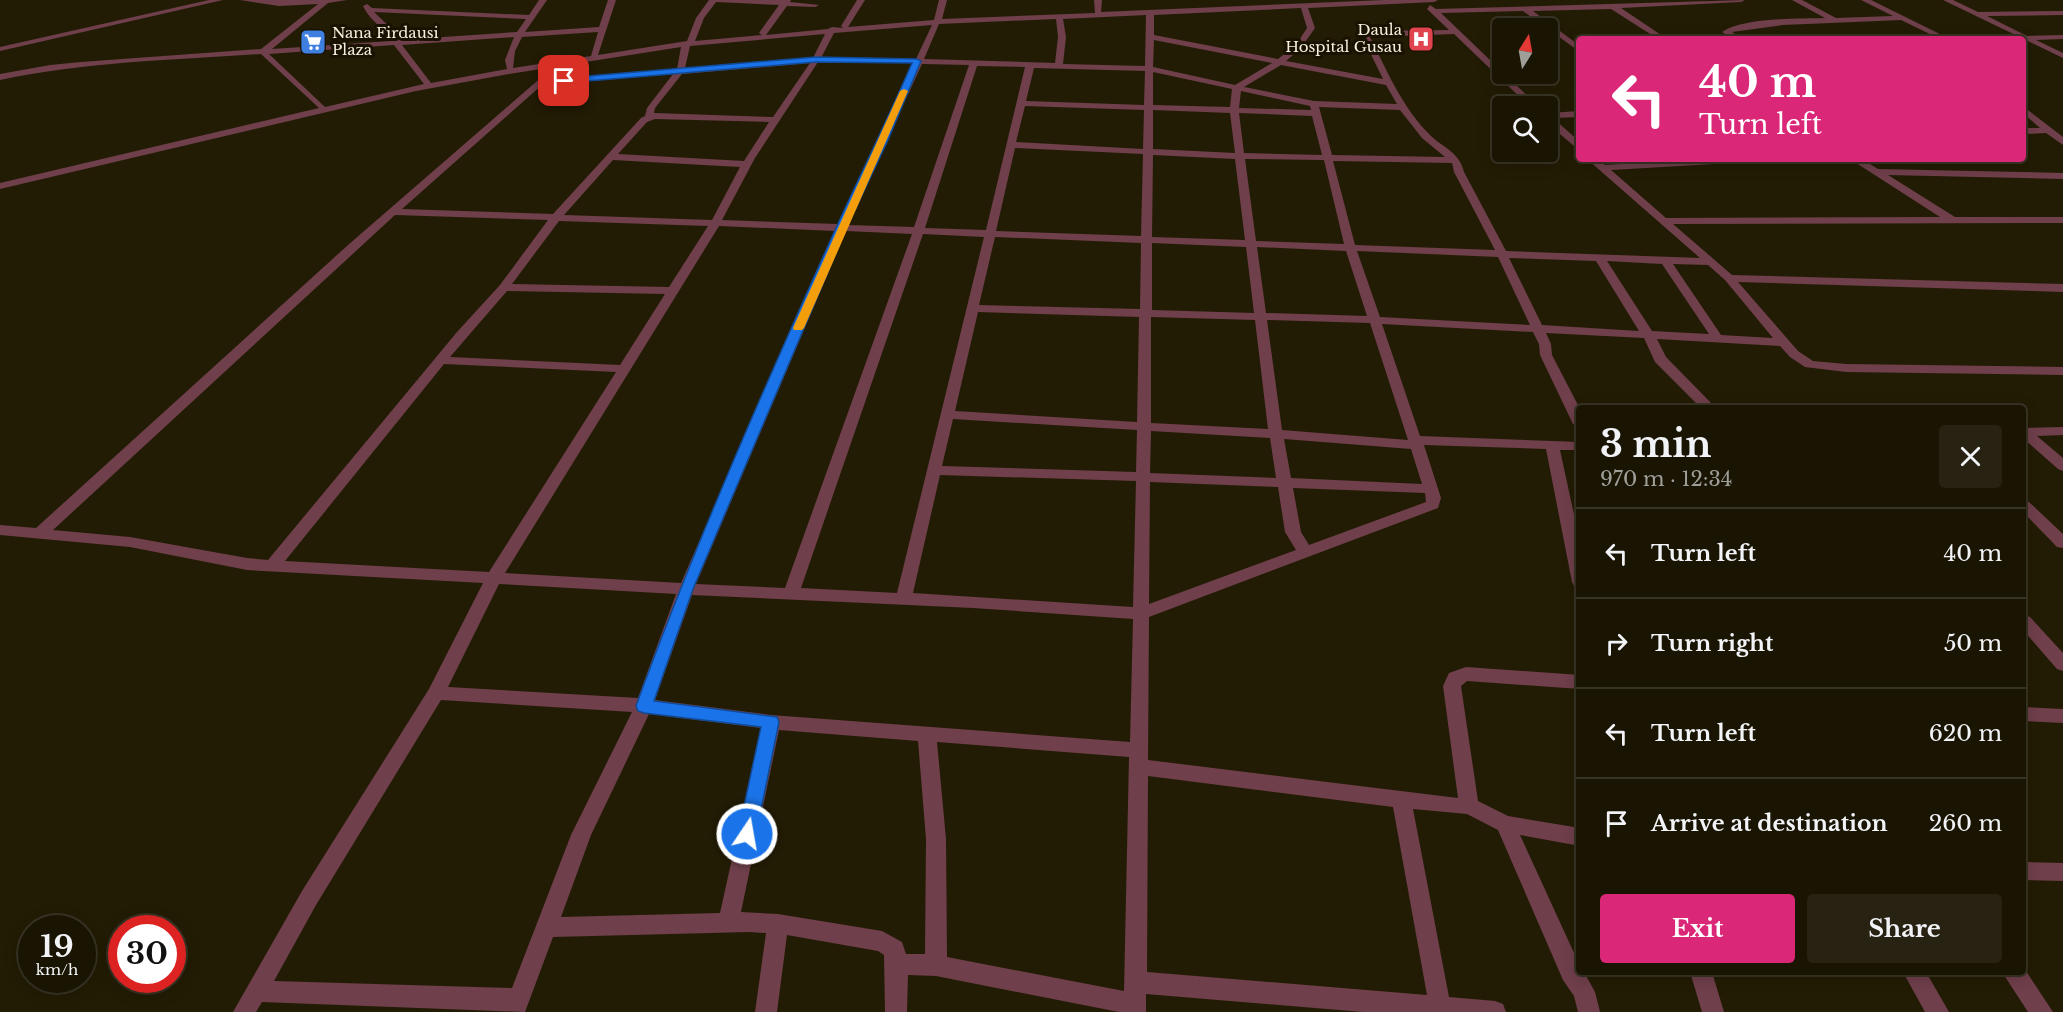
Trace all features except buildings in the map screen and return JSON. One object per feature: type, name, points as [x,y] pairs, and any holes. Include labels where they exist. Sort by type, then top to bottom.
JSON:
[{"type":"street","points":[[0,49],[219,0]]},
{"type":"street","points":[[244,0],[257,3],[343,0]]},
{"type":"street","points":[[367,0],[372,17],[392,34],[396,43],[427,82]]},
{"type":"street","points":[[509,68],[510,55],[531,16],[543,0]]},
{"type":"street","points":[[594,55],[612,0]]},
{"type":"street","points":[[272,566],[504,287],[556,217],[649,116],[651,108],[681,70],[689,42],[700,18],[714,0],[814,5]]},
{"type":"street","points":[[845,26],[861,0]]},
{"type":"street","points":[[256,991],[517,1005],[581,835],[644,706],[686,589],[842,227],[884,140],[937,20],[943,0]]},
{"type":"street","points":[[1098,0],[1098,12]]},
{"type":"street","points":[[0,186],[382,95],[689,42],[937,20],[1150,13],[1368,0]]},
{"type":"street","points":[[1423,0],[1523,96]]},
{"type":"street","points":[[0,182],[427,82],[689,42],[845,26],[1098,12],[1173,5],[1434,0]]},
{"type":"street","points":[[1513,0],[1576,47]]},
{"type":"street","points":[[1601,0],[1658,36]]},
{"type":"street","points":[[1434,11],[1612,7],[1741,0]]},
{"type":"street","points":[[1796,0],[1836,21]]},
{"type":"street","points":[[1865,0],[1940,36]]},
{"type":"street","points":[[1947,0],[1977,14],[2014,36]]},
{"type":"street","points":[[263,52],[326,1]]},
{"type":"street","points":[[763,33],[785,2]]},
{"type":"street","points":[[1237,87],[1293,53],[1308,35],[1311,28],[1303,3]]},
{"type":"street","points":[[370,10],[531,16]]},
{"type":"street","points":[[1136,1000],[1150,13]]},
{"type":"street","points":[[1977,14],[2063,13]]},
{"type":"street","points":[[1059,17],[1062,37],[1059,66]]},
{"type":"street","points":[[1733,36],[1726,32],[1735,27],[1760,24],[1904,18]]},
{"type":"street","points":[[0,77],[71,65],[601,29]]},
{"type":"street","points":[[244,1012],[309,898],[436,693],[494,578],[674,291],[716,222],[746,164],[816,60],[832,29]]},
{"type":"street","points":[[1456,32],[1366,34],[1401,107],[1443,153],[1456,160],[1459,172],[1484,216],[1545,344],[1546,355],[1576,416]]},
{"type":"street","points":[[1151,37],[1389,83]]},
{"type":"street","points":[[2026,42],[2063,37]]},
{"type":"street","points":[[2026,42],[2039,45],[2063,56]]},
{"type":"street","points":[[263,52],[268,60],[321,106]]},
{"type":"street","points":[[541,83],[816,60],[917,61],[1149,69],[1237,87],[1314,109]]},
{"type":"street","points":[[791,593],[893,307],[974,63]]},
{"type":"street","points":[[40,533],[392,212],[551,74],[551,64]]},
{"type":"street","points":[[904,598],[1030,65]]},
{"type":"street","points":[[1237,87],[1234,111],[1238,156],[1276,434],[1293,532],[1306,553]]},
{"type":"street","points":[[1021,103],[1234,111],[1401,107]]},
{"type":"street","points":[[0,530],[130,542],[239,563],[272,566],[686,589],[904,598],[1141,614],[1433,505],[1432,489],[1351,249],[1314,109]]},
{"type":"street","points":[[2026,112],[2063,142]]},
{"type":"street","points":[[1558,117],[1576,114]]},
{"type":"street","points":[[649,116],[777,120]]},
{"type":"street","points":[[1558,127],[1576,144]]},
{"type":"street","points":[[2026,131],[2049,130]]},
{"type":"street","points":[[1012,145],[1238,156],[1456,160]]},
{"type":"street","points":[[611,157],[746,164]]},
{"type":"street","points":[[1595,162],[1729,279],[1794,354],[1810,364],[1846,368],[2063,371]]},
{"type":"street","points":[[1602,168],[1699,162]]},
{"type":"street","points":[[1860,162],[1954,221]]},
{"type":"street","points":[[1877,172],[2063,176]]},
{"type":"street","points":[[392,212],[716,222],[1707,262]]},
{"type":"street","points":[[1662,221],[2063,220]]},
{"type":"street","points":[[1599,257],[1649,336],[1660,359],[1706,405]]},
{"type":"street","points":[[1665,260],[1718,339]]},
{"type":"street","points":[[1729,279],[2063,288]]},
{"type":"street","points":[[504,287],[674,291]]},
{"type":"street","points":[[973,308],[1376,320],[1783,342]]},
{"type":"street","points":[[441,360],[625,369]]},
{"type":"street","points":[[946,415],[1416,442],[1576,446]]},
{"type":"street","points":[[2026,432],[2063,431]]},
{"type":"street","points":[[2026,434],[2063,466]]},
{"type":"street","points":[[1552,445],[1576,562]]},
{"type":"street","points":[[934,470],[1432,489]]},
{"type":"street","points":[[2026,507],[2063,543]]},
{"type":"street","points":[[2026,623],[2063,664]]},
{"type":"street","points":[[1469,806],[1452,686],[1455,678],[1466,674],[1576,682]]},
{"type":"street","points":[[436,693],[644,706],[771,722],[927,734],[1139,759],[1401,800],[1469,806],[1505,824],[1576,836]]},
{"type":"street","points":[[2026,714],[2063,716]]},
{"type":"street","points":[[728,924],[771,722]]},
{"type":"street","points":[[927,734],[936,839],[936,965]]},
{"type":"street","points":[[1401,800],[1440,1007]]},
{"type":"street","points":[[1505,824],[1571,972],[1584,993],[1589,1012]]},
{"type":"street","points":[[2026,871],[2063,872]]},
{"type":"street","points":[[547,927],[749,922],[778,924],[882,941],[894,949],[897,964],[896,1012]]},
{"type":"street","points":[[766,1012],[778,924]]},
{"type":"street","points":[[897,964],[936,965],[1136,1000],[1440,1007],[1495,1012]]},
{"type":"street","points":[[1702,975],[1713,1012]]},
{"type":"street","points":[[1916,975],[1938,1012]]},
{"type":"street","points":[[2015,975],[2042,1012]]},
{"type":"slow traffic","points":[[798,328],[904,91]]},
{"type":"place","name":"Daula Hospital Gusau","points":[[1421,39]]},
{"type":"place","name":"Nana Firdausi Plaza","points":[[313,42]]},
{"type":"route","points":[[564,81],[816,60],[917,61],[884,140],[842,227],[686,589],[644,706],[771,722],[747,834]]}]
